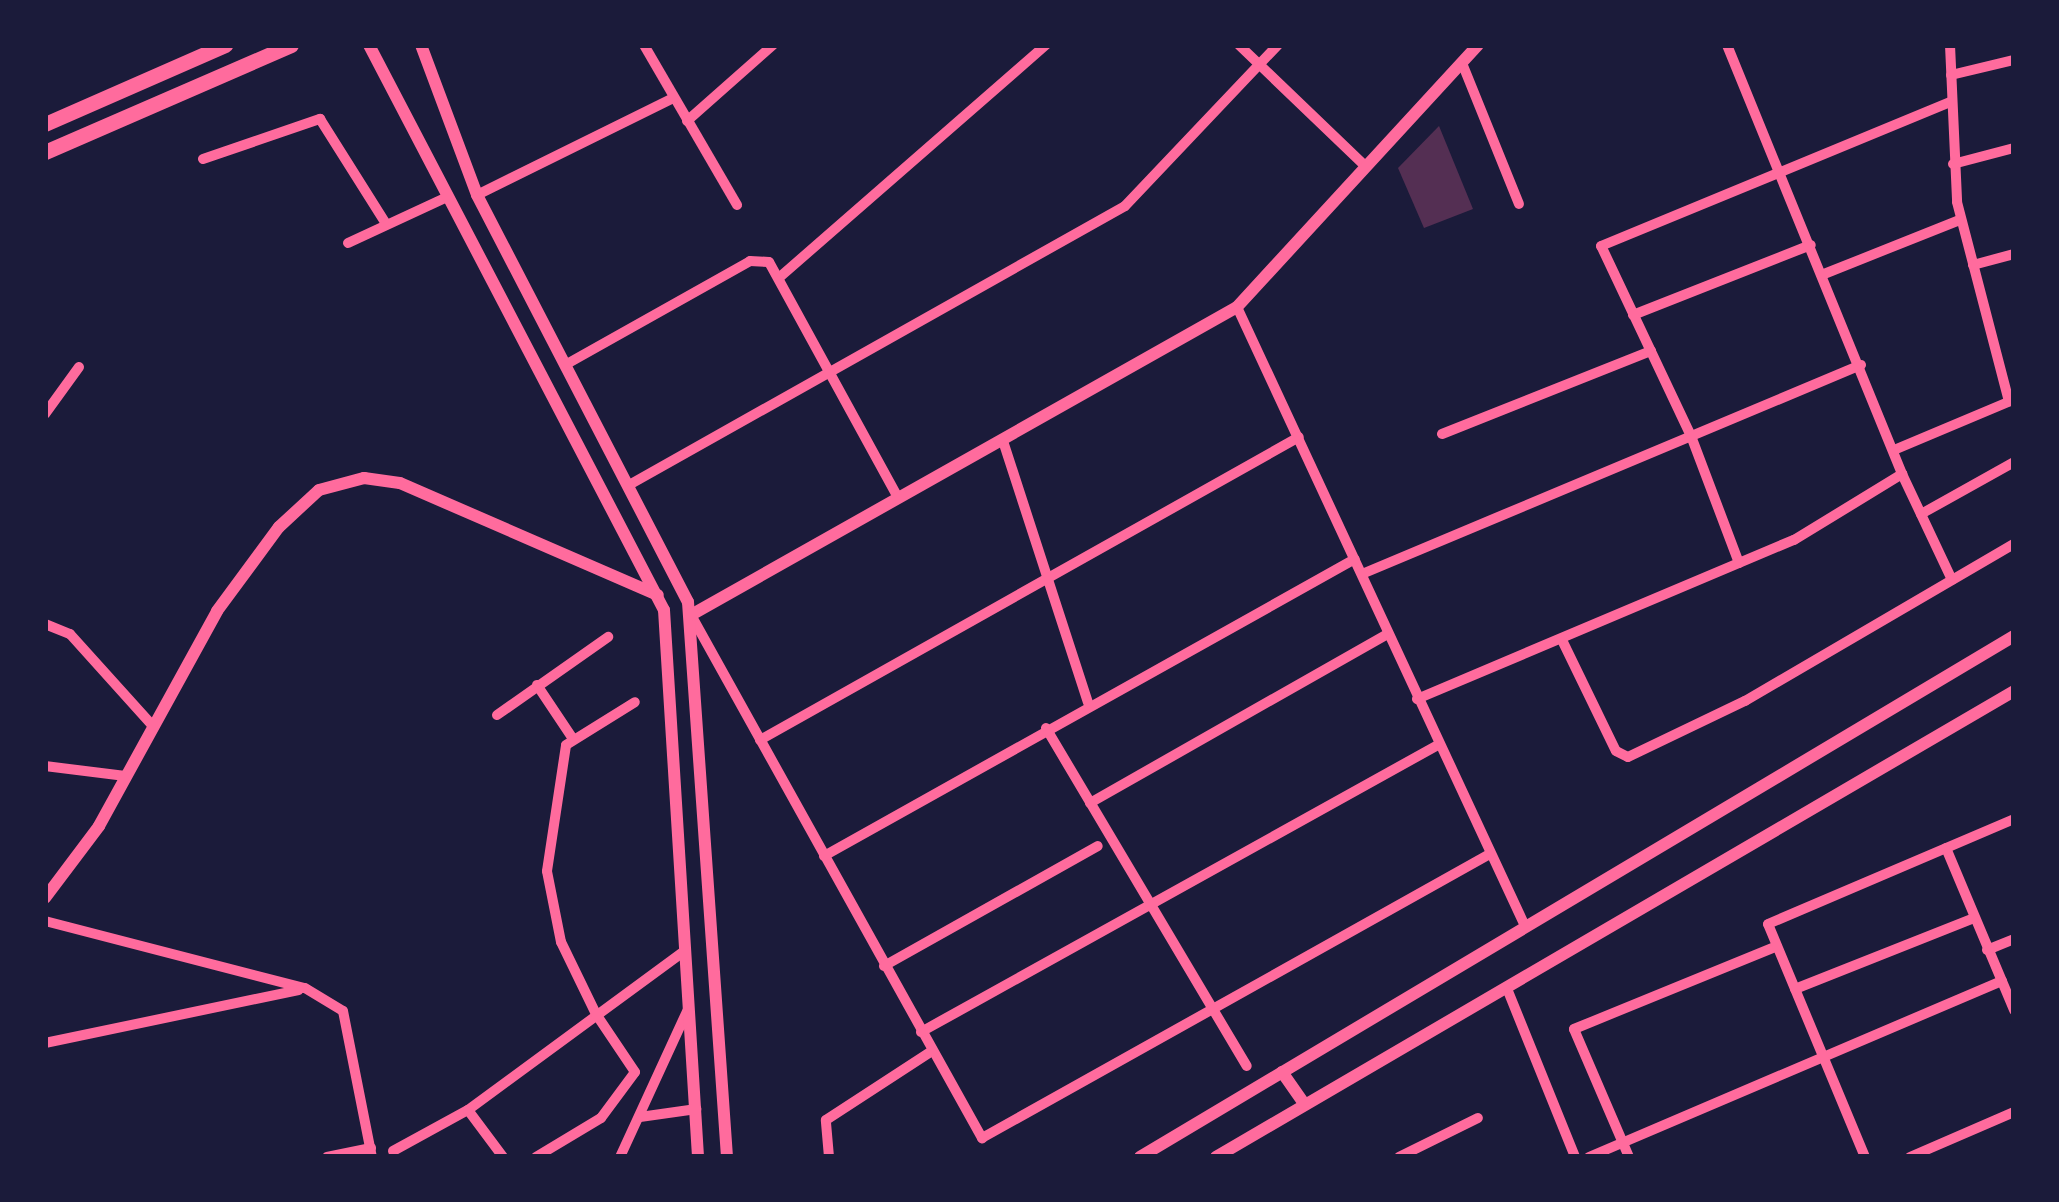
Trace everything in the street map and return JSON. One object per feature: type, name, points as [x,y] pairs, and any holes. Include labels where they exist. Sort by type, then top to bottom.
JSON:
[{"type":"main road","points":[[45,124],[225,45]]},
{"type":"main road","points":[[45,152],[291,45]]},
{"type":"street","points":[[370,45],[446,198],[658,595],[671,681],[682,953],[698,1157]]},
{"type":"street","points":[[421,45],[477,195],[678,574],[691,615],[982,1138],[1490,854]]},
{"type":"street","points":[[644,45],[737,205]]},
{"type":"street","points":[[686,121],[773,45]]},
{"type":"street","points":[[781,276],[1046,45]]},
{"type":"street","points":[[1239,45],[1365,166]]},
{"type":"street","points":[[630,485],[1125,206],[1278,45]]},
{"type":"street","points":[[691,615],[1237,307],[1478,45]]},
{"type":"street","points":[[1728,45],[1902,474],[1952,580]]},
{"type":"street","points":[[1894,450],[2012,400],[1960,220],[1952,164],[1950,45]]},
{"type":"street","points":[[1951,76],[2014,60]]},
{"type":"street","points":[[1462,63],[1519,204]]},
{"type":"street","points":[[477,195],[673,98]]},
{"type":"street","points":[[1739,564],[1690,436],[1601,246],[1951,102]]},
{"type":"street","points":[[203,159],[320,120],[386,224]]},
{"type":"street","points":[[1952,164],[2014,148]]},
{"type":"street","points":[[348,243],[446,198]]},
{"type":"street","points":[[1824,274],[1960,220]]},
{"type":"street","points":[[1633,314],[1811,245]]},
{"type":"street","points":[[1974,265],[2014,254]]},
{"type":"street","points":[[565,366],[750,261],[768,262],[781,276],[898,498]]},
{"type":"street","points":[[1237,307],[1525,926]]},
{"type":"street","points":[[1442,434],[1650,351]]},
{"type":"street","points":[[1362,574],[1861,366]]},
{"type":"street","points":[[45,414],[79,367]]},
{"type":"street","points":[[760,740],[1299,438]]},
{"type":"street","points":[[1004,441],[1088,703]]},
{"type":"street","points":[[1922,514],[2014,462]]},
{"type":"street","points":[[1418,700],[1794,540],[1902,474]]},
{"type":"street","points":[[45,898],[84,850],[151,724],[218,611],[289,516],[338,482],[391,480],[658,595]]},
{"type":"street","points":[[1562,640],[1616,752],[1628,757],[1744,700],[2014,544]]},
{"type":"street","points":[[824,856],[1088,703],[1355,559]]},
{"type":"street","points":[[691,615],[726,1157]]},
{"type":"street","points":[[45,624],[70,634],[151,724]]},
{"type":"street","points":[[1090,802],[1386,634]]},
{"type":"street","points":[[1140,1157],[2014,636]]},
{"type":"street","points":[[497,716],[608,637]]},
{"type":"street","points":[[538,685],[573,739]]},
{"type":"street","points":[[1216,1157],[1508,991],[2014,691]]},
{"type":"street","points":[[635,702],[573,739],[556,786],[547,871],[561,942],[596,1014],[649,1094]]},
{"type":"street","points":[[1046,728],[1247,1066]]},
{"type":"street","points":[[921,1032],[1438,745]]},
{"type":"street","points":[[45,766],[125,776]]},
{"type":"street","points":[[1864,1157],[1768,924],[2014,819]]},
{"type":"street","points":[[884,966],[1098,846]]},
{"type":"street","points":[[1946,848],[2014,1010]]},
{"type":"street","points":[[1795,989],[1974,918]]},
{"type":"street","points":[[45,921],[305,988],[342,1011],[372,1153],[327,1157]]},
{"type":"street","points":[[1987,950],[2014,938]]},
{"type":"street","points":[[1629,1157],[1574,1030],[1778,946]]},
{"type":"street","points":[[392,1152],[468,1110],[682,953]]},
{"type":"street","points":[[1590,1157],[2002,981]]},
{"type":"street","points":[[45,1044],[305,988]]},
{"type":"street","points":[[1508,991],[1575,1157]]},
{"type":"street","points":[[620,1157],[687,1011]]},
{"type":"street","points":[[829,1157],[826,1120],[932,1051]]},
{"type":"street","points":[[536,1157],[583,1132],[615,1104],[634,1072]]},
{"type":"street","points":[[1282,1072],[1304,1104]]},
{"type":"street","points":[[468,1110],[503,1157]]},
{"type":"street","points":[[640,1117],[696,1110]]},
{"type":"street","points":[[1910,1157],[2014,1112]]},
{"type":"street","points":[[1399,1157],[1478,1118]]},
{"type":"building","points":[[1439,126],[1473,209],[1424,228],[1398,168]]}]
